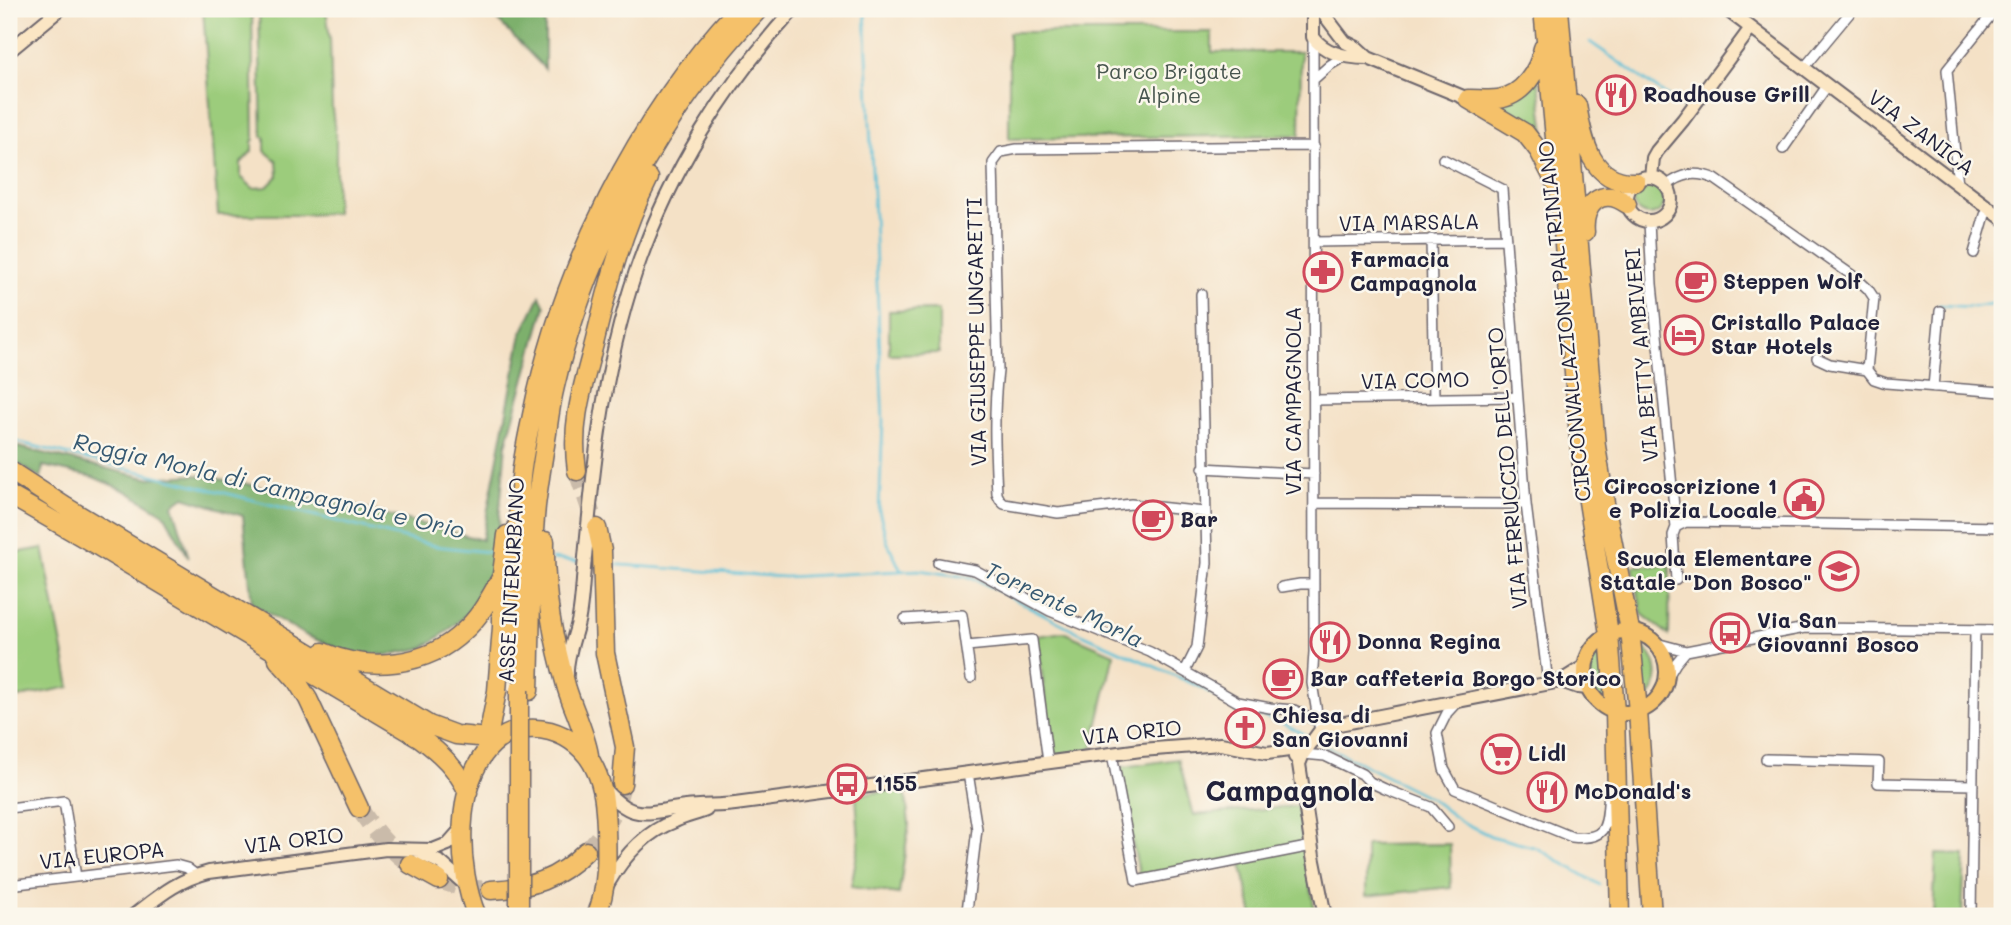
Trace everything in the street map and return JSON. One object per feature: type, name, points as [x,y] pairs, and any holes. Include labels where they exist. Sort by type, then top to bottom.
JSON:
[{"type":"highway","points":[[477,916],[467,886],[463,827],[472,775],[491,743],[500,665],[526,541],[516,458],[529,395],[551,317],[600,213],[645,132],[706,46],[738,9]]},
{"type":"highway","name":"ASSE INTERURBANO","points":[[531,916],[520,571],[554,388],[582,298],[606,238],[629,194],[673,118],[718,57],[759,9]]},
{"type":"highway","points":[[576,471],[576,415],[609,283],[646,184],[665,148],[705,85],[768,9]]},
{"type":"highway","name":"CIRCONVALLAZIONE PALTRINIANO","points":[[1543,9],[1553,37],[1605,503],[1630,630],[1651,916]]},
{"type":"highway","name":"CIRCONVALLAZIONE PALTRINIANO","points":[[1559,9],[1553,37],[1560,192],[1580,451],[1609,634],[1615,712]]},
{"type":"highway","points":[[1468,99],[1499,99],[1517,92],[1534,74],[1553,37]]},
{"type":"highway","points":[[1553,37],[1574,82],[1581,131],[1589,154],[1603,171],[1615,179],[1623,182],[1643,180]]},
{"type":"highway","points":[[1468,99],[1525,133],[1539,151],[1560,192]]},
{"type":"highway","points":[[1594,422],[1600,409],[1584,218],[1591,204],[1603,197],[1615,197],[1628,204]]},
{"type":"highway","points":[[9,470],[66,508],[443,732],[491,743],[523,729],[545,729],[573,741],[590,759]]},
{"type":"highway","points":[[9,478],[66,508]]},
{"type":"highway","points":[[10,496],[439,751],[456,769],[468,792]]},
{"type":"highway","points":[[595,540],[604,593],[604,653],[625,747],[622,784]]},
{"type":"highway","points":[[212,595],[251,611],[314,648],[335,657],[351,662],[393,663],[431,653],[449,643],[464,631],[520,571]]},
{"type":"highway","points":[[520,571],[550,613],[567,689],[605,803],[603,894],[596,916]]},
{"type":"highway","points":[[254,639],[282,662],[308,699],[359,808]]},
{"type":"highway","name":"ASSE INTERURBANO","points":[[519,916],[524,691]]},
{"type":"highway","points":[[1615,712],[1620,916]]},
{"type":"highway","points":[[491,890],[544,882],[568,868],[586,851]]},
{"type":"highway","points":[[410,864],[439,880]]},
{"type":"main road","points":[[1630,630],[1645,635],[1656,643],[1666,660],[1667,680],[1663,691],[1647,708],[1626,713],[1615,712],[1601,705],[1592,696],[1587,688],[1585,666],[1592,648],[1601,639],[1609,634],[1630,630]]},
{"type":"street","points":[[9,51],[60,9]]},
{"type":"street","points":[[567,689],[566,669],[595,540],[593,473],[612,357],[635,273],[649,236],[681,170],[720,103],[767,39],[794,9]]},
{"type":"street","name":"VIA CAMPAGNOLA","points":[[1313,9],[1312,682],[1317,729]]},
{"type":"street","points":[[1320,9],[1345,42]]},
{"type":"street","name":"VIA ZANICA","points":[[1726,9],[1958,185],[1998,212]]},
{"type":"street","points":[[1804,68],[1853,9]]},
{"type":"street","points":[[1958,185],[1947,70],[1996,9]]},
{"type":"street","points":[[1643,180],[1662,182],[1670,192],[1670,206],[1662,217],[1649,221],[1635,216],[1628,204],[1628,192],[1643,180],[1657,151],[1751,28]]},
{"type":"street","points":[[1368,58],[1345,42],[1322,34],[1313,37],[1324,48],[1345,55],[1368,58],[1468,99]]},
{"type":"street","points":[[1313,80],[1345,55]]},
{"type":"street","points":[[1783,149],[1829,87]]},
{"type":"street","name":"VIA GIUSEPPE UNGARETTI","points":[[1204,512],[1131,504],[1058,513],[1008,505],[1000,500],[997,494],[995,458],[995,385],[998,371],[993,163],[998,155],[1017,149],[1314,146]]},
{"type":"street","name":"VIA FERRUCCIO DELL'ORTO","points":[[1443,159],[1502,189],[1526,504],[1548,683]]},
{"type":"street","points":[[1666,186],[1684,174],[1701,173],[1715,178],[1856,278],[1874,298],[1867,370]]},
{"type":"street","name":"VIA ZANICA","points":[[1975,253],[1985,215],[1998,212]]},
{"type":"street","name":"VIA BETTY AMBIVERI","points":[[1649,221],[1652,284],[1676,527],[1673,535],[1676,580]]},
{"type":"street","points":[[1431,239],[1434,398]]},
{"type":"street","name":"VIA MARSALA","points":[[1314,242],[1505,239]]},
{"type":"street","points":[[1185,671],[1197,647],[1207,563],[1201,294]]},
{"type":"street","points":[[1933,387],[1940,311]]},
{"type":"street","points":[[1816,358],[1830,364],[1867,370],[1874,379],[1886,383],[2002,393]]},
{"type":"street","name":"VIA COMO","points":[[1314,400],[1517,397]]},
{"type":"street","points":[[1203,468],[1314,474]]},
{"type":"street","points":[[1314,503],[1526,504]]},
{"type":"street","points":[[1676,527],[1686,522],[2002,527]]},
{"type":"street","points":[[938,563],[975,570],[1050,611],[1150,652],[1238,702],[1294,710],[1317,729]]},
{"type":"street","points":[[1282,587],[1314,584]]},
{"type":"street","points":[[905,619],[962,615],[971,678]]},
{"type":"street","points":[[1656,643],[1686,651],[1805,628],[2002,630]]},
{"type":"street","points":[[1971,916],[1975,630]]},
{"type":"street","points":[[967,646],[1032,640],[1048,762]]},
{"type":"street","points":[[1667,680],[1686,651]]},
{"type":"street","points":[[1325,916],[1303,785],[1302,749],[1317,729],[1561,681],[1585,666]]},
{"type":"street","points":[[1561,681],[1587,688]]},
{"type":"street","points":[[1458,701],[1447,713],[1437,733],[1444,769],[1455,789],[1572,836],[1597,836],[1606,823],[1616,752]]},
{"type":"street","name":"VIA ORIO","points":[[601,787],[622,806],[642,814],[1112,754],[1221,744],[1267,753],[1302,749]]},
{"type":"street","points":[[1302,749],[1325,756],[1362,774],[1370,782],[1431,807],[1448,827]]},
{"type":"street","points":[[1112,754],[1136,881],[1312,846]]},
{"type":"street","points":[[1766,759],[1879,762],[1878,783],[1973,785]]},
{"type":"street","points":[[967,911],[977,829],[968,773]]},
{"type":"street","points":[[9,808],[65,802],[76,877]]},
{"type":"street","name":"VIA ORIO","points":[[603,894],[621,862],[645,837],[662,826],[705,811],[711,806]]},
{"type":"street","name":"VIA ORIO","points":[[133,916],[174,885],[196,875],[325,856],[442,847],[451,842],[463,827]]},
{"type":"street","name":"VIA ORIO","points":[[399,849],[434,859],[467,886]]},
{"type":"street","name":"VIA EUROPA","points":[[9,885],[176,865],[187,868],[196,875]]},
{"type":"green space","points":[[203,9],[252,9],[254,140],[252,151],[241,163],[241,177],[253,188],[267,187],[278,176],[277,161],[265,151],[265,137],[262,137],[259,9],[326,9],[336,139],[336,213],[218,215]]},
{"type":"green space","points":[[487,9],[545,9],[545,69]]},
{"type":"green space","name":"Parco Brigate Alpine","points":[[1009,32],[1212,32],[1212,52],[1301,52],[1300,135],[1009,139]]},
{"type":"green space","points":[[1538,75],[1547,151],[1493,102]]},
{"type":"green space","points":[[1649,183],[1660,188],[1665,199],[1660,210],[1649,215],[1638,210],[1633,199],[1638,188]]},
{"type":"green space","points":[[540,296],[545,306],[506,445],[496,568],[471,610],[448,631],[423,648],[387,655],[347,652],[305,635],[252,604],[243,516],[184,497],[173,505],[189,558],[164,514],[126,491],[93,477],[43,466],[41,478],[9,458],[9,441],[14,446],[146,478],[197,475],[247,484],[308,499],[354,506],[482,540],[522,333]]},
{"type":"green space","points":[[939,310],[939,353],[889,354],[889,311]]},
{"type":"green space","points":[[43,548],[70,687],[9,699],[9,554]]},
{"type":"green space","points":[[1670,565],[1669,635],[1642,614],[1633,566]]},
{"type":"green space","points":[[1063,632],[1114,654],[1093,753],[1053,758],[1037,636]]},
{"type":"green space","points":[[1640,645],[1652,657],[1656,672],[1654,687],[1645,701]]},
{"type":"green space","points":[[1602,648],[1607,704],[1595,692],[1591,677],[1593,662]]},
{"type":"green space","points":[[1178,759],[1194,815],[1297,806],[1315,912],[1253,916],[1240,857],[1140,877],[1116,768]]},
{"type":"green space","points":[[905,789],[909,824],[899,894],[851,887],[859,842],[856,795]]},
{"type":"green space","points":[[1450,844],[1451,887],[1366,896],[1366,845]]},
{"type":"green space","points":[[1936,854],[1965,855],[1962,916],[1933,915]]},
{"type":"waterway","name":"Torrente Morla","points":[[865,9],[883,422],[879,511],[887,541],[901,571]]},
{"type":"waterway","points":[[1590,42],[1687,110]]},
{"type":"waterway","points":[[1939,305],[1973,307],[2002,302]]},
{"type":"waterway","name":"Roggia Morla di Campagnola e Orio","points":[[9,440],[435,546],[497,553]]},
{"type":"waterway","name":"Roggia Morla di Campagnola e Orio","points":[[552,559],[580,562]]},
{"type":"waterway","name":"Torrente Morla","points":[[608,564],[784,577],[919,570],[973,578],[1080,633],[1198,686],[1234,707],[1285,724],[1309,737]]},
{"type":"waterway","name":"Torrente Morla","points":[[1318,742],[1430,798],[1460,821],[1491,836],[1537,848],[1600,885]]},
{"type":"tunnel","points":[[577,471],[593,518]]},
{"type":"tunnel","points":[[586,851],[609,820],[622,784]]},
{"type":"tunnel","points":[[359,808],[382,839],[410,864]]},
{"type":"tunnel","points":[[439,880],[463,888],[491,890]]},
{"type":"place","name":"Roadhouse Grill","points":[[1616,95]]},
{"type":"place","name":"Farmacia Campagnola","points":[[1323,272]]},
{"type":"place","name":"Steppen Wolf","points":[[1696,282]]},
{"type":"place","name":"Cristallo Palace Star Hotels","points":[[1684,335]]},
{"type":"place","name":"Circoscrizione 1 e Polizia Locale","points":[[1804,499]]},
{"type":"place","name":"Bar","points":[[1153,520]]},
{"type":"place","name":"Scuola Elementare Statale \"Don Bosco\"","points":[[1839,571]]},
{"type":"place","name":"Via San Giovanni Bosco","points":[[1730,633]]},
{"type":"place","name":"Donna Regina","points":[[1330,642]]},
{"type":"place","name":"Bar caffeteria Borgo Storico","points":[[1283,679]]},
{"type":"place","name":"Chiesa di San Giovanni","points":[[1245,728]]},
{"type":"place","name":"Lidl","points":[[1501,754]]},
{"type":"place","name":"1155","points":[[847,784]]},
{"type":"place","name":"McDonald's","points":[[1547,792]]},
{"type":"district","name":"Campagnola","points":[[1290,791]]}]
